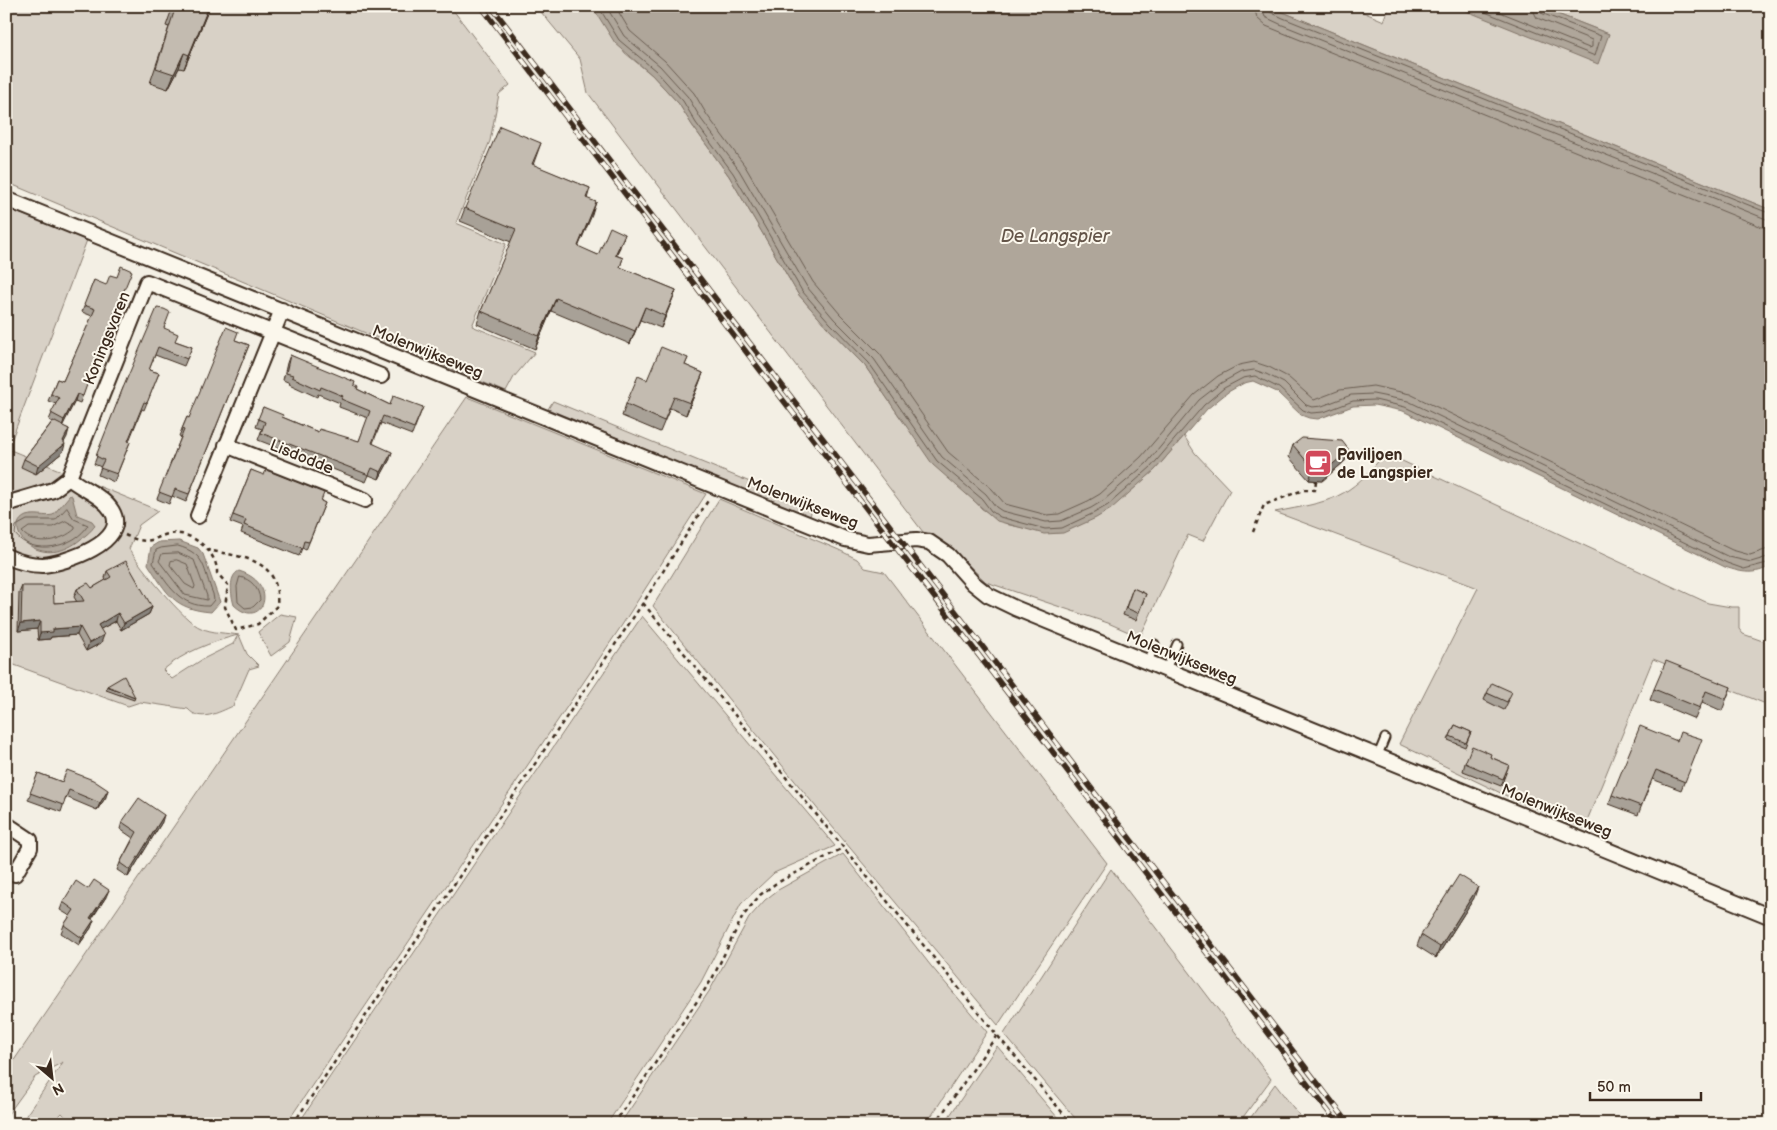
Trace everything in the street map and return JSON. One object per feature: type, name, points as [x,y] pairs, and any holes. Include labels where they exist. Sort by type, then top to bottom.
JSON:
[{"type":"street","name":"Molenwijkseweg","points":[[6,199],[845,539],[868,544],[916,540],[930,542],[948,555],[973,583],[988,594],[1148,662],[1771,917]]},
{"type":"street","name":"Koningsvaren","points":[[69,478],[147,282],[272,333]]},
{"type":"street","points":[[198,516],[282,310]]},
{"type":"street","points":[[272,333],[381,376]]},
{"type":"street","name":"Lisdodde","points":[[226,445],[365,500]]},
{"type":"street","points":[[6,504],[53,490],[69,478],[106,504],[113,512],[115,522],[105,541],[63,562],[42,565],[27,563],[6,556]]},
{"type":"street","points":[[6,824],[30,840],[30,848],[15,874]]},
{"type":"lane","points":[[1148,662],[1155,644]]},
{"type":"lane","points":[[1166,669],[1177,644]]},
{"type":"lane","points":[[1378,755],[1385,738]]},
{"type":"path","points":[[1253,532],[1264,505],[1304,490],[1315,490],[1316,480]]},
{"type":"path","points":[[292,1124],[643,603],[716,488]]},
{"type":"path","points":[[113,529],[144,542],[168,535],[182,534],[192,538],[208,550],[217,560],[217,574],[228,585],[225,607],[230,623],[236,630],[258,624],[277,606],[277,592],[271,574],[264,565],[256,561],[208,550]]},
{"type":"path","points":[[643,603],[1072,1124]]},
{"type":"path","points":[[614,1124],[712,979],[743,916],[760,895],[775,884],[843,848]]},
{"type":"path","points":[[935,1124],[997,1035]]},
{"type":"shaded area","points":[[6,6],[450,6],[510,85],[499,94],[490,141],[456,223],[506,244],[472,326],[535,352],[514,377],[506,392],[6,182]]},
{"type":"shaded area","points":[[536,6],[592,6],[625,53],[652,75],[679,104],[729,176],[798,294],[865,366],[902,420],[982,509],[1009,525],[1030,529],[1132,490],[1155,470],[1184,436],[1195,453],[1230,490],[1203,541],[1188,535],[1140,637],[1108,623],[986,582],[936,537],[923,532],[588,93],[580,59]]},
{"type":"shaded area","points":[[1268,6],[1349,6],[1384,21],[1390,6],[1465,6],[1464,9],[1609,34],[1537,6],[1771,6],[1771,210]]},
{"type":"shaded area","points":[[6,208],[87,240],[8,449],[157,510],[139,525],[129,549],[142,568],[184,616],[193,624],[205,630],[239,635],[247,654],[259,666],[249,669],[233,706],[204,716],[193,713],[188,709],[140,702],[128,706],[6,662]],"holes":[[[238,635],[233,644],[203,659],[172,679],[163,670],[198,648]]]},
{"type":"shaded area","points":[[467,397],[706,494],[622,625],[286,1124],[72,1124],[62,1113],[51,1124],[20,1124],[63,1062],[35,1077],[6,1117],[6,1072]]},
{"type":"shaded area","points":[[553,401],[813,508],[809,518],[548,409]]},
{"type":"shaded area","points":[[1385,453],[1708,603],[1739,607],[1739,629],[1743,634],[1771,644],[1771,706],[1653,659],[1584,828],[1511,798],[1399,744],[1478,588],[1275,512],[1311,505],[1338,496],[1360,480]]},
{"type":"shaded area","points":[[719,499],[839,550],[857,559],[865,568],[884,572],[1107,863],[998,1025],[820,812],[653,606]]},
{"type":"shaded area","points":[[280,614],[297,617],[290,642],[271,656],[258,632]]},
{"type":"shaded area","points":[[642,616],[835,846],[774,873],[741,904],[701,982],[607,1124],[298,1124]]},
{"type":"shaded area","points":[[843,854],[931,966],[987,1032],[926,1124],[620,1124],[710,990],[749,918],[765,900],[778,890]]},
{"type":"shaded area","points":[[1111,869],[1271,1079],[1238,1124],[1080,1124],[1004,1034]]},
{"type":"shaded area","points":[[997,1046],[1063,1124],[944,1124]]},
{"type":"shaded area","points":[[1275,1084],[1306,1124],[1246,1124]]},
{"type":"water","name":"De Langspier","points":[[592,6],[1268,6],[1771,210],[1771,566],[1754,572],[1737,571],[1725,567],[1403,411],[1374,405],[1353,406],[1318,419],[1309,418],[1301,415],[1277,392],[1253,381],[1244,383],[1228,392],[1207,409],[1155,470],[1111,509],[1096,518],[1063,533],[1044,534],[997,521],[933,465],[865,366],[798,294],[729,176],[679,104],[652,75],[615,43]]},
{"type":"water","points":[[1465,6],[1537,6],[1609,34],[1598,64],[1464,10]]},
{"type":"water","points":[[70,495],[72,496],[77,515],[92,521],[95,525],[89,533],[66,549],[51,552],[39,550],[28,545],[21,537],[18,529],[19,522],[30,515],[53,515]]},
{"type":"water","points":[[179,541],[198,548],[203,554],[220,602],[211,612],[188,607],[172,598],[148,564],[151,547],[159,542]]},
{"type":"water","points":[[239,571],[252,577],[260,586],[264,595],[263,603],[259,610],[253,613],[244,612],[234,605],[231,591],[232,581]]},
{"type":"building","points":[[173,6],[209,6],[189,55],[184,53],[174,74],[156,68],[174,12],[171,11]]},
{"type":"building","points":[[500,126],[541,143],[532,164],[590,188],[586,198],[596,202],[578,246],[598,255],[610,227],[625,234],[615,255],[623,258],[620,267],[676,290],[665,316],[645,307],[635,331],[556,298],[539,336],[481,311],[516,229],[465,208]]},
{"type":"building","points":[[121,266],[132,271],[113,317],[115,322],[101,352],[99,351],[83,396],[77,394],[64,420],[51,413],[59,398],[51,394],[57,379],[63,381],[95,309],[84,305],[94,280],[106,285],[110,275],[117,277]]},
{"type":"building","points":[[157,308],[170,312],[164,328],[178,334],[175,341],[192,347],[187,359],[158,347],[149,370],[159,373],[147,403],[144,402],[117,474],[100,468],[104,460],[96,456]]},
{"type":"building","points":[[226,327],[238,332],[235,340],[249,345],[189,494],[175,489],[172,497],[159,492],[184,430],[182,429],[187,417],[189,418]]},
{"type":"building","points":[[661,347],[688,358],[685,365],[703,373],[690,403],[674,397],[664,421],[626,404],[638,376],[647,380]]},
{"type":"building","points":[[290,355],[355,382],[354,385],[358,387],[357,389],[390,405],[393,396],[423,407],[414,428],[383,416],[372,443],[392,452],[381,472],[372,468],[369,475],[261,433],[265,422],[258,419],[263,407],[318,432],[319,429],[359,441],[370,411],[341,399],[343,396],[321,387],[320,390],[286,373]]},
{"type":"building","points":[[53,421],[69,429],[63,441],[65,444],[38,466],[24,459]]},
{"type":"building","points":[[1302,438],[1342,441],[1349,450],[1326,470],[1313,469],[1293,445]]},
{"type":"building","points":[[251,470],[264,475],[266,470],[324,493],[321,501],[325,503],[309,542],[304,541],[302,548],[244,525],[246,520],[233,515]]},
{"type":"building","points":[[126,561],[152,607],[124,623],[118,613],[98,625],[104,635],[89,643],[80,627],[53,629],[53,632],[40,633],[40,621],[21,623],[22,586],[53,586],[54,603],[84,601],[77,589],[88,583],[92,588],[111,577],[107,571]]},
{"type":"building","points":[[1133,588],[1146,594],[1138,613],[1126,608]]},
{"type":"building","points":[[1666,661],[1731,687],[1726,699],[1706,691],[1700,708],[1654,689]]},
{"type":"building","points":[[124,676],[135,697],[107,686]]},
{"type":"building","points":[[1492,683],[1512,692],[1507,702],[1487,693]]},
{"type":"building","points":[[1455,725],[1471,732],[1466,743],[1450,736]]},
{"type":"building","points":[[1640,726],[1677,741],[1680,732],[1702,739],[1685,782],[1656,770],[1641,806],[1612,795]]},
{"type":"building","points":[[1472,746],[1491,754],[1490,757],[1509,765],[1503,779],[1465,763]]},
{"type":"building","points":[[67,770],[93,780],[108,790],[100,803],[69,790],[63,805],[30,793],[38,773],[62,782]]},
{"type":"building","points":[[139,798],[164,815],[130,870],[120,863],[137,832],[122,822]]},
{"type":"building","points":[[1459,875],[1478,887],[1440,947],[1421,935]]},
{"type":"building","points":[[94,880],[109,890],[90,918],[94,920],[82,938],[64,925],[74,910],[63,902],[76,881],[88,889]]},
{"type":"railway","points":[[481,6],[1338,1124]]},
{"type":"railway","points":[[491,6],[1349,1124]]},
{"type":"place","name":"Paviljoen de Langspier","points":[[1318,463]]}]
